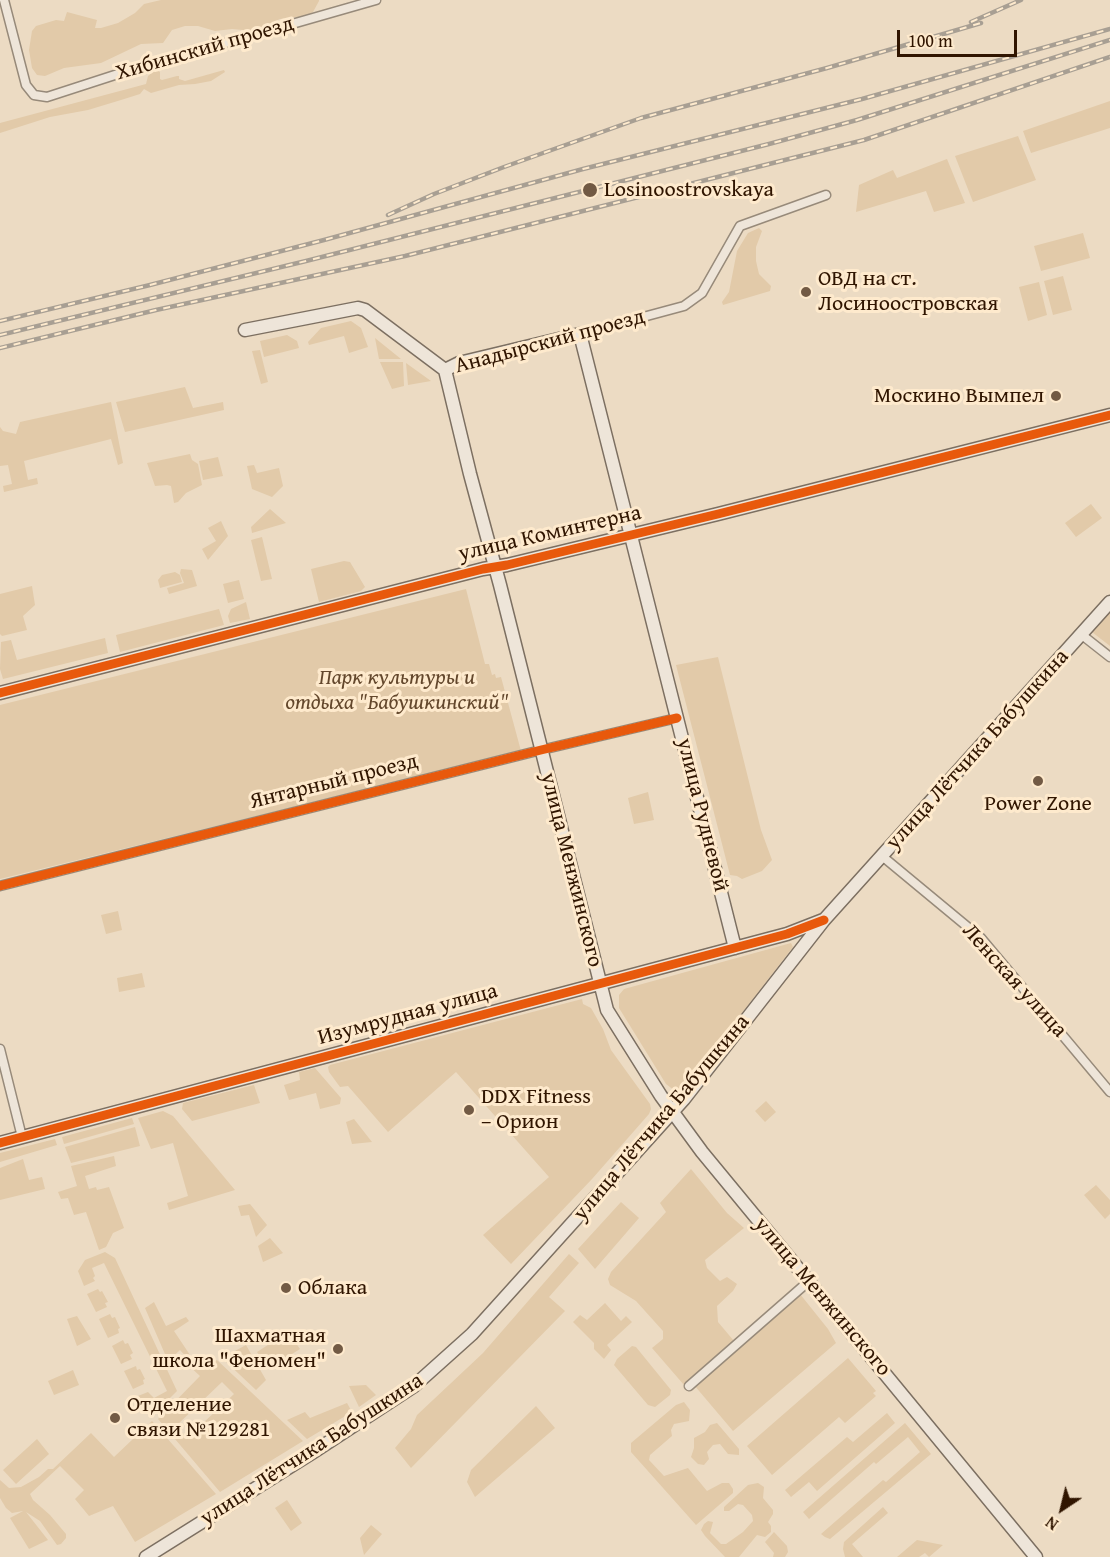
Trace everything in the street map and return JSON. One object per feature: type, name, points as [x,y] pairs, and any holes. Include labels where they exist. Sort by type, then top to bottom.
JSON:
[{"type":"street","name":"Хибинский проезд","points":[[4,0],[26,85],[34,95],[47,97],[121,73],[376,0]]},
{"type":"street","name":"Анадырский проезд","points":[[245,330],[358,308],[365,310],[445,370],[459,363],[684,306],[702,293],[740,226],[826,195]]},
{"type":"street","name":"улица Рудневой","points":[[580,334],[735,948]]},
{"type":"street","name":"улица Менжинского","points":[[445,370],[607,1010],[672,1113],[705,1156],[1036,1557]]},
{"type":"street","name":"улица Коминтерна","points":[[0,693],[473,572],[1110,415]]},
{"type":"street","name":"улица Лётчика Бабушкина","points":[[146,1557],[414,1386],[472,1334],[672,1113],[824,920],[1110,602]]},
{"type":"street","points":[[1082,635],[1110,657]]},
{"type":"street","name":"Янтарный проезд","points":[[0,886],[677,718]]},
{"type":"street","name":"Ленская улица","points":[[882,856],[981,938],[1110,1092]]},
{"type":"street","name":"Изумрудная улица","points":[[0,1143],[787,934],[824,920]]},
{"type":"street","points":[[0,1048],[22,1137]]},
{"type":"street","points":[[689,1386],[809,1281]]},
{"type":"green space","points":[[161,0],[319,1],[313,12],[306,16],[280,19],[254,31],[232,29],[215,31],[198,26],[185,26],[172,30],[163,43],[141,44],[101,63],[64,68],[45,76],[37,75],[32,68],[29,50],[32,31],[36,26],[56,20],[64,21],[67,12],[97,20],[95,28],[101,28],[118,23],[135,13],[144,4]]},
{"type":"green space","points":[[156,69],[160,72],[162,80],[179,76],[179,79],[185,81],[224,70],[225,72],[211,81],[179,85],[151,93],[144,89],[140,94],[121,100],[88,110],[50,117],[0,133],[0,123],[146,84],[148,76]]},
{"type":"green space","points":[[1110,101],[1110,128],[1031,153],[1023,131]]},
{"type":"green space","points":[[1018,136],[1036,180],[973,202],[955,156]]},
{"type":"green space","points":[[947,159],[965,203],[934,212],[926,191],[856,212],[859,185],[893,170],[897,178]]},
{"type":"green space","points":[[759,228],[762,231],[756,247],[756,261],[759,274],[771,286],[770,291],[723,305],[722,302],[729,292],[737,251],[748,233]]},
{"type":"green space","points":[[1083,233],[1090,258],[1041,271],[1034,246]]},
{"type":"green space","points":[[1063,276],[1072,310],[1053,315],[1044,281]]},
{"type":"green space","points":[[1039,282],[1047,315],[1028,321],[1019,287]]},
{"type":"green space","points":[[351,321],[361,328],[368,347],[349,353],[344,336],[309,345],[308,342],[321,328]]},
{"type":"green space","points":[[287,335],[297,341],[299,348],[264,357],[260,341]]},
{"type":"green space","points":[[375,338],[401,359],[379,359]]},
{"type":"green space","points":[[260,350],[268,382],[261,384],[252,351]]},
{"type":"green space","points":[[380,362],[403,362],[404,386],[392,389]]},
{"type":"green space","points":[[406,363],[431,381],[408,385]]},
{"type":"green space","points":[[185,387],[193,408],[223,402],[224,410],[125,432],[116,402]]},
{"type":"green space","points":[[111,402],[123,463],[118,465],[111,439],[24,461],[28,480],[37,478],[38,484],[4,492],[3,486],[12,484],[8,465],[0,466],[0,427],[3,431],[16,434],[20,422]]},
{"type":"green space","points":[[190,454],[192,460],[198,464],[202,485],[186,493],[174,503],[171,486],[155,486],[147,463]]},
{"type":"green space","points":[[218,457],[223,476],[203,480],[199,461]]},
{"type":"green space","points":[[254,465],[257,473],[279,468],[283,486],[272,497],[252,489],[247,466]]},
{"type":"green space","points":[[1091,504],[1102,518],[1076,537],[1065,523]]},
{"type":"green space","points":[[270,509],[286,523],[252,533],[251,527]]},
{"type":"green space","points":[[221,521],[228,536],[208,560],[202,549],[216,541],[208,528]]},
{"type":"green space","points":[[262,537],[272,579],[261,581],[251,540]]},
{"type":"green space","points":[[344,561],[350,562],[365,587],[361,591],[319,602],[311,569]]},
{"type":"green space","points":[[181,569],[192,570],[197,586],[169,594],[167,588],[184,583],[180,573]]},
{"type":"green space","points":[[175,572],[180,575],[182,582],[160,588],[158,580],[162,575]]},
{"type":"green space","points":[[239,580],[244,599],[228,603],[223,584]]},
{"type":"green space","points":[[32,586],[35,605],[23,616],[27,630],[2,636],[0,634],[0,594]]},
{"type":"green space","name":"Парк культуры и отдыха \"Бабушкинский\"","points":[[466,589],[485,664],[489,664],[492,675],[495,674],[496,678],[501,677],[521,751],[0,879],[0,705]]},
{"type":"green space","points":[[246,602],[250,619],[230,623],[228,616],[231,609]]},
{"type":"green space","points":[[219,609],[224,625],[120,652],[116,635]]},
{"type":"green space","points":[[1110,612],[1110,646],[1092,632]]},
{"type":"green space","points":[[105,638],[108,653],[3,679],[0,669],[1,642],[11,640],[17,660]]},
{"type":"green space","points":[[718,657],[761,830],[772,860],[762,871],[742,879],[730,875],[676,665]]},
{"type":"green space","points":[[648,792],[654,820],[634,824],[628,798]]},
{"type":"green space","points":[[118,911],[122,930],[106,934],[101,915]]},
{"type":"green space","points":[[791,943],[793,947],[683,1089],[675,1091],[666,1084],[619,1008],[619,995],[624,989]]},
{"type":"green space","points":[[142,973],[145,987],[119,992],[117,978]]},
{"type":"green space","points":[[582,999],[583,1004],[591,1008],[603,1029],[611,1050],[650,1104],[651,1109],[592,1179],[511,1264],[483,1235],[549,1177],[456,1072],[388,1132],[348,1086],[340,1087],[328,1067]]},
{"type":"green space","points":[[315,1068],[341,1098],[340,1104],[320,1109],[316,1093],[289,1100],[284,1085],[300,1080],[299,1072]]},
{"type":"green space","points":[[254,1085],[260,1103],[192,1121],[182,1109],[183,1103]]},
{"type":"green space","points":[[766,1101],[776,1112],[765,1122],[755,1111]]},
{"type":"green space","points":[[163,1111],[173,1116],[235,1190],[169,1210],[167,1203],[188,1196],[173,1143],[151,1149],[138,1118]]},
{"type":"green space","points":[[132,1118],[134,1124],[64,1144],[62,1137]]},
{"type":"green space","points":[[354,1119],[372,1142],[352,1144],[346,1122]]},
{"type":"green space","points":[[135,1127],[140,1146],[71,1163],[65,1147]]},
{"type":"green space","points":[[55,1139],[57,1145],[0,1162],[0,1153]]},
{"type":"green space","points":[[114,1156],[116,1166],[85,1176],[89,1189],[109,1187],[124,1228],[113,1233],[106,1247],[99,1250],[86,1212],[74,1215],[68,1198],[61,1199],[58,1192],[77,1186],[71,1166]]},
{"type":"green space","points":[[23,1159],[29,1180],[42,1177],[45,1189],[0,1200],[0,1168]]},
{"type":"green space","points":[[691,1169],[727,1213],[744,1228],[705,1260],[707,1268],[720,1281],[727,1277],[737,1284],[717,1306],[718,1322],[734,1341],[684,1385],[652,1348],[663,1339],[663,1331],[636,1301],[610,1285],[608,1279],[611,1272],[666,1212],[660,1203]]},
{"type":"green space","points":[[1096,1185],[1110,1200],[1110,1214],[1105,1219],[1084,1195]]},
{"type":"green space","points":[[621,1202],[639,1218],[595,1269],[578,1249]]},
{"type":"green space","points":[[250,1204],[267,1225],[256,1237],[249,1215],[241,1216],[238,1206]]},
{"type":"green space","points":[[270,1238],[283,1253],[263,1262],[258,1246]]},
{"type":"green space","points":[[105,1252],[115,1258],[177,1391],[153,1415],[138,1396],[148,1392],[154,1398],[167,1391],[104,1263],[92,1268],[95,1281],[84,1286],[78,1271],[85,1260]]},
{"type":"green space","points":[[569,1254],[579,1263],[549,1297],[565,1311],[411,1468],[395,1448],[411,1429],[417,1415],[483,1353]]},
{"type":"green space","points":[[98,1289],[102,1291],[108,1302],[105,1303],[107,1307],[96,1312],[87,1294]]},
{"type":"green space","points":[[800,1294],[828,1329],[836,1343],[733,1431],[694,1385]]},
{"type":"green space","points":[[154,1302],[166,1326],[186,1317],[189,1321],[174,1331],[200,1370],[217,1360],[303,1441],[220,1492],[158,1419],[200,1376],[188,1365],[191,1362],[180,1350],[168,1361],[145,1308]],"holes":[[[222,1382],[234,1394],[187,1438],[176,1426]]]},
{"type":"green space","points":[[605,1303],[621,1321],[626,1316],[632,1322],[607,1345],[611,1350],[604,1359],[594,1349],[594,1343],[573,1322],[580,1315],[587,1320]]},
{"type":"green space","points":[[110,1314],[112,1318],[115,1317],[120,1328],[119,1333],[108,1338],[99,1319]]},
{"type":"green space","points":[[77,1316],[91,1339],[77,1346],[67,1319]]},
{"type":"green space","points":[[288,1332],[300,1349],[268,1369],[257,1352]]},
{"type":"green space","points":[[123,1340],[125,1344],[128,1343],[133,1353],[130,1355],[132,1359],[121,1364],[112,1346]]},
{"type":"green space","points":[[246,1345],[266,1380],[256,1390],[222,1358]]},
{"type":"green space","points":[[632,1346],[636,1347],[671,1390],[670,1395],[655,1407],[648,1405],[614,1365],[617,1359]]},
{"type":"green space","points":[[848,1358],[876,1391],[873,1393],[876,1396],[845,1423],[839,1417],[772,1475],[747,1446]]},
{"type":"green space","points":[[136,1366],[145,1379],[144,1384],[133,1389],[124,1371]]},
{"type":"green space","points":[[73,1370],[79,1385],[54,1395],[48,1381]]},
{"type":"green space","points":[[366,1385],[376,1395],[359,1407],[349,1386]]},
{"type":"green space","points":[[684,1402],[690,1410],[689,1421],[674,1424],[671,1430],[672,1436],[650,1455],[649,1460],[664,1476],[688,1468],[707,1491],[722,1483],[729,1483],[733,1493],[696,1525],[631,1452],[631,1443],[676,1405]]},
{"type":"green space","points":[[347,1403],[352,1412],[307,1439],[287,1420],[305,1412],[310,1418]]},
{"type":"green space","points":[[536,1406],[555,1428],[475,1497],[467,1482],[471,1470]]},
{"type":"green space","points":[[887,1413],[895,1423],[817,1491],[809,1482],[791,1497],[785,1490],[847,1437],[853,1442]]},
{"type":"green space","points":[[152,1421],[216,1494],[135,1542],[113,1506],[89,1516],[75,1499],[84,1490],[60,1466],[30,1494],[66,1534],[66,1538],[57,1545],[40,1521],[26,1512],[48,1540],[29,1549],[10,1518],[23,1511],[12,1513],[6,1508],[0,1498],[0,1480],[9,1488],[21,1487],[48,1469],[53,1469],[91,1433],[114,1457]]},
{"type":"green space","points":[[717,1423],[739,1449],[739,1455],[728,1454],[720,1444],[713,1445],[707,1452],[709,1459],[704,1465],[698,1464],[691,1457],[694,1438],[705,1432],[710,1425]]},
{"type":"green space","points":[[905,1423],[931,1454],[830,1539],[825,1537],[821,1534],[883,1480],[886,1482],[920,1452],[908,1437],[876,1464],[874,1462],[809,1519],[803,1512]]},
{"type":"green space","points":[[37,1439],[49,1454],[16,1484],[3,1470]]},
{"type":"green space","points":[[758,1483],[764,1487],[763,1498],[773,1510],[768,1522],[771,1532],[765,1537],[757,1535],[739,1557],[725,1557],[701,1530],[708,1521],[713,1522],[710,1533],[721,1544],[726,1544],[743,1532],[753,1521],[752,1515],[743,1505],[738,1504],[729,1511],[724,1511],[724,1507],[748,1485]]},
{"type":"green space","points":[[287,1500],[302,1523],[291,1531],[275,1508]]},
{"type":"green space","points":[[883,1507],[888,1513],[852,1544],[863,1557],[845,1557],[844,1542]]},
{"type":"green space","points":[[371,1525],[382,1534],[364,1555],[360,1538]]},
{"type":"green space","points":[[774,1532],[787,1546],[788,1552],[785,1557],[773,1557],[774,1553],[765,1542]]},
{"type":"green space","points":[[917,1540],[943,1545],[929,1557],[925,1553],[919,1557],[897,1557]]},
{"type":"railway","points":[[971,22],[1021,0]]},
{"type":"railway","points":[[388,215],[434,194],[504,167],[641,118],[827,68],[981,23]]},
{"type":"railway","points":[[0,321],[150,285],[583,169],[862,99],[1110,29]]},
{"type":"railway","points":[[0,335],[306,261],[769,144],[857,120],[1110,40]]},
{"type":"railway","points":[[0,348],[156,310],[405,256],[864,140],[1110,57]]},
{"type":"cycle path","points":[[0,693],[483,569],[718,514],[1110,415]]},
{"type":"cycle path","points":[[0,886],[677,718]]},
{"type":"cycle path","points":[[0,1143],[787,934],[824,920]]},
{"type":"place","name":"Losinoostrovskaya","points":[[590,190]]},
{"type":"place","name":"ОВД на ст. Лосиноостровская","points":[[806,292]]},
{"type":"place","name":"Москино Вымпел","points":[[1056,396]]},
{"type":"place","name":"Power Zone","points":[[1038,781]]},
{"type":"place","name":"DDX Fitness – Орион","points":[[469,1110]]},
{"type":"place","name":"Облака","points":[[286,1288]]},
{"type":"place","name":"Шахматная школа \"Феномен\"","points":[[338,1349]]},
{"type":"place","name":"Отделение связи №129281","points":[[115,1418]]}]
